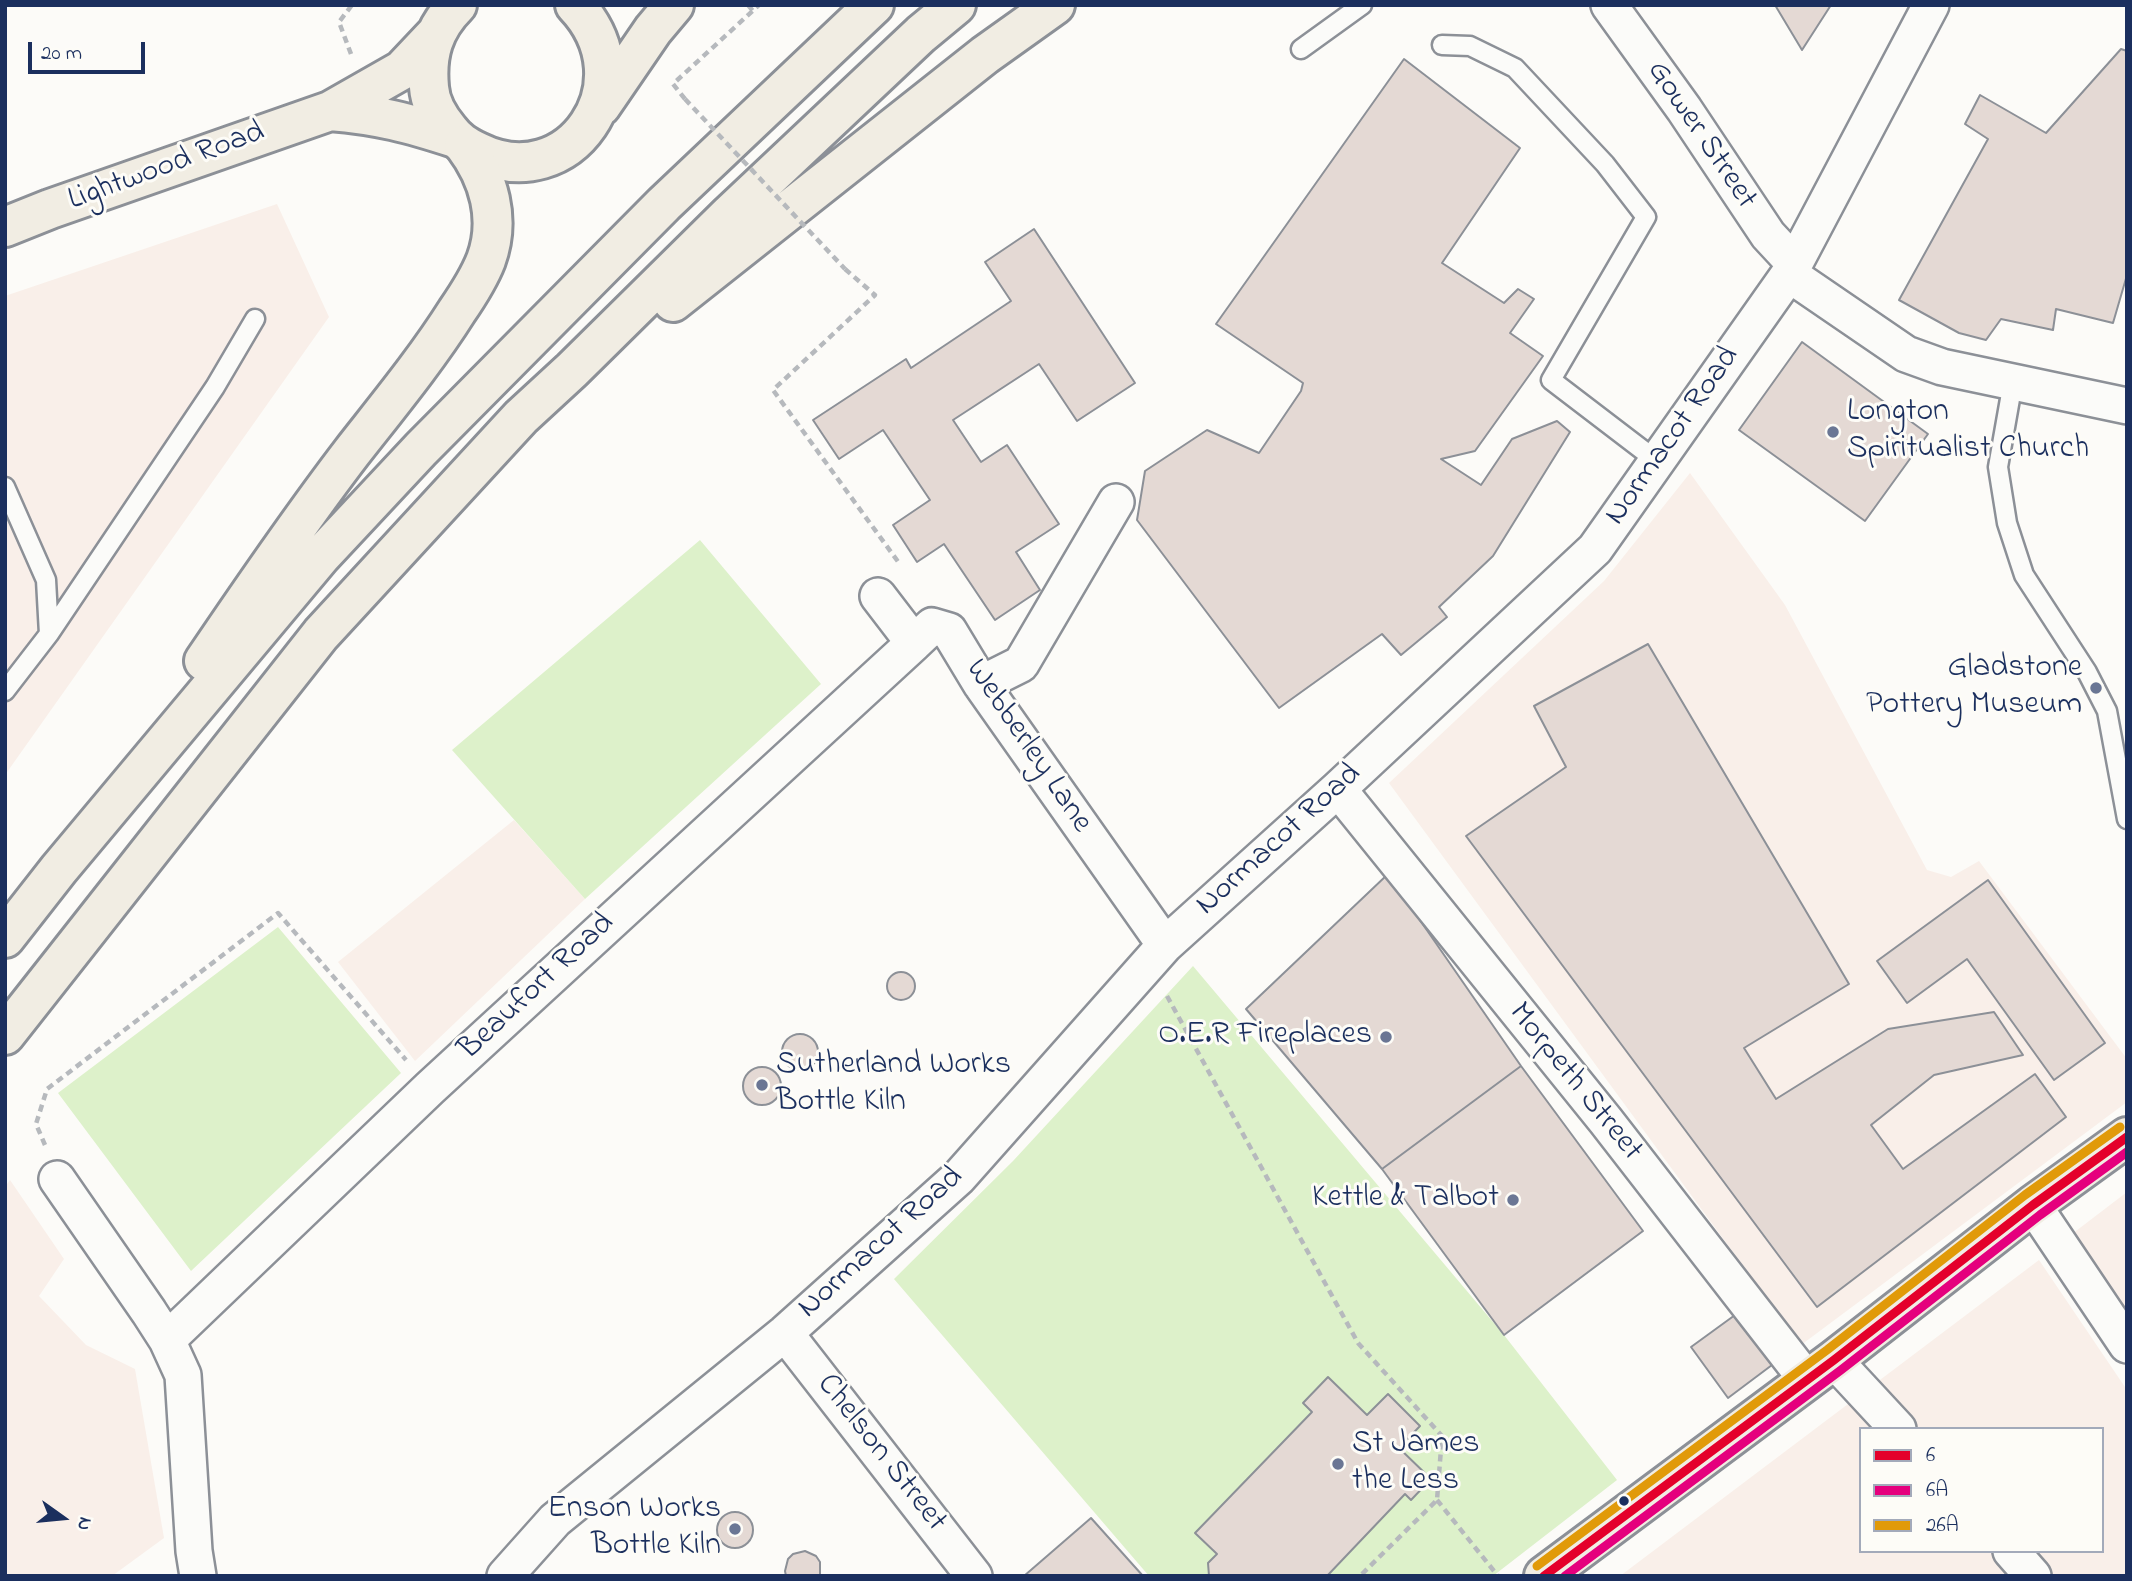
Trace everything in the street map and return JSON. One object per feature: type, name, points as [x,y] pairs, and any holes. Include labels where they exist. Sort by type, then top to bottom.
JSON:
[{"type":"main road","points":[[575,5],[592,24],[603,50],[606,79],[597,111]]},
{"type":"main road","points":[[597,111],[653,30],[674,5]]},
{"type":"main road","points":[[5,938],[59,869],[321,556],[421,449],[664,204],[874,5]]},
{"type":"main road","points":[[5,1035],[321,634],[520,417],[572,370],[740,205],[921,34],[956,5]]},
{"type":"main road","points":[[483,458],[706,275],[985,55],[1055,5]]},
{"type":"main road","points":[[59,869],[311,506],[438,341],[472,289],[486,260],[492,235],[487,182],[477,162],[439,118],[429,94],[429,51],[446,20]]},
{"type":"main road","name":"Lightwood Road","points":[[5,227],[330,111],[402,70],[446,20]]},
{"type":"main road","name":"Lightwood Road","points":[[330,111],[405,121],[459,142],[491,159],[507,162],[540,159],[570,144],[583,133],[597,111]]},
{"type":"main road","points":[[1562,1571],[2033,1205],[2127,1137]]},
{"type":"street","name":"Gower Street","points":[[1609,5],[1684,109],[1791,268],[1906,354],[1942,367],[2127,405]]},
{"type":"street","name":"Normacot Road","points":[[505,1576],[555,1520],[785,1333],[959,1177],[1155,956],[1595,549],[1791,268],[1931,5]]},
{"type":"street","points":[[982,684],[1021,664],[1116,502]]},
{"type":"street","points":[[878,596],[914,643]]},
{"type":"street","name":"Webberley Lane","points":[[914,643],[932,626],[949,631],[1155,956]]},
{"type":"street","name":"Beaufort Road","points":[[167,1340],[430,1088],[914,643]]},
{"type":"street","name":"Morpeth Street","points":[[1338,789],[1606,1121],[1820,1370],[1895,1427]]},
{"type":"street","points":[[57,1179],[167,1340],[183,1375],[194,1551],[198,1576]]},
{"type":"street","points":[[2033,1205],[2127,1345]]},
{"type":"street","name":"Chelson Street","points":[[785,1333],[974,1576]]},
{"type":"street","points":[[2013,1553],[2033,1576]]},
{"type":"lane","points":[[1301,49],[1362,5]]},
{"type":"lane","points":[[1442,45],[1470,46],[1515,68],[1605,164],[1646,217],[1551,380],[1657,461]]},
{"type":"lane","points":[[5,691],[49,634],[215,387],[255,319]]},
{"type":"lane","points":[[2013,382],[1998,467],[2007,523],[2024,575],[2087,672],[2107,711],[2127,819]]},
{"type":"lane","points":[[5,487],[46,580],[49,634]]},
{"type":"path","points":[[352,5],[339,22],[352,57]]},
{"type":"path","points":[[748,5],[753,11]]},
{"type":"path","points":[[759,5],[673,84],[845,269],[875,295],[774,390],[899,564]]},
{"type":"path","points":[[57,1179],[36,1124],[47,1089],[278,913],[430,1088]]},
{"type":"path","points":[[1155,956],[1171,1002],[1357,1343],[1442,1436],[1437,1500],[1360,1576]]},
{"type":"path","points":[[1437,1500],[1498,1576]]},
{"type":"shaded area","points":[[277,204],[329,317],[5,775],[5,296]]},
{"type":"shaded area","points":[[1690,473],[1785,605],[1927,870],[1951,877],[1979,861],[2127,1059],[2127,1102],[1801,1345],[1389,783],[1604,581]]},
{"type":"shaded area","points":[[514,820],[585,899],[415,1061],[338,962]]},
{"type":"shaded area","points":[[10,1180],[64,1259],[39,1296],[86,1345],[135,1369],[164,1538],[112,1576],[5,1576],[5,1187]]},
{"type":"shaded area","points":[[2127,1192],[2127,1325],[2072,1234]]},
{"type":"shaded area","points":[[2039,1260],[2127,1390],[2127,1576],[1620,1576]]},
{"type":"green space","points":[[700,540],[821,684],[585,899],[452,750]]},
{"type":"green space","points":[[278,927],[401,1073],[191,1271],[58,1093]]},
{"type":"green space","points":[[1193,966],[1504,1335],[1617,1480],[1493,1576],[1149,1576],[894,1279],[1013,1161]]},
{"type":"building","points":[[1775,5],[1831,5],[1802,50]]},
{"type":"building","points":[[2121,49],[2127,51],[2127,275],[2113,323],[2056,309],[2053,330],[2001,319],[1986,340],[1959,333],[1899,300],[1988,139],[1965,124],[1980,95],[2046,133]]},
{"type":"building","points":[[1404,59],[1520,148],[1442,263],[1504,303],[1518,289],[1534,299],[1510,333],[1543,356],[1475,451],[1441,459],[1481,485],[1512,439],[1557,421],[1570,432],[1493,556],[1439,607],[1447,617],[1401,655],[1382,634],[1279,708],[1137,520],[1145,471],[1207,430],[1259,453],[1301,391],[1303,383],[1216,324]]},
{"type":"building","points":[[1034,229],[1135,383],[1077,421],[1039,364],[953,420],[981,462],[1007,445],[1059,524],[1016,552],[1040,590],[995,620],[944,544],[917,562],[893,525],[930,500],[883,430],[839,459],[813,420],[906,359],[911,368],[1011,301],[985,262]]},
{"type":"building","name":"Longton Spiritualist Church","points":[[1802,342],[1928,434],[1865,521],[1739,430]]},
{"type":"building","points":[[1648,644],[1849,984],[1744,1048],[1776,1099],[1888,1029],[1994,1012],[2023,1055],[1934,1075],[1871,1125],[1903,1169],[2035,1074],[2066,1117],[1817,1307],[1466,836],[1566,767],[1534,706]]},
{"type":"building","name":"O.E.R Fireplaces","points":[[1388,874],[1521,1066],[1382,1169],[1246,1009]]},
{"type":"building","points":[[1988,880],[2105,1043],[2054,1080],[1967,959],[1907,1003],[1877,961]]},
{"type":"building","points":[[901,972],[911,976],[915,986],[911,996],[901,1000],[891,996],[887,986],[891,976]]},
{"type":"building","name":"Sutherland Works Bottle Kiln","points":[[800,1034],[813,1039],[818,1052],[813,1065],[800,1070],[787,1065],[782,1052],[787,1039]]},
{"type":"building","name":"Kettle & Talbot","points":[[1521,1066],[1643,1231],[1504,1335],[1382,1169]]},
{"type":"building","name":"Sutherland Works Bottle Kiln","points":[[762,1067],[775,1073],[781,1086],[775,1099],[762,1105],[749,1099],[743,1086],[749,1073]]},
{"type":"building","points":[[1735,1315],[1772,1365],[1728,1398],[1691,1347]]},
{"type":"building","name":"St James the Less","points":[[1328,1377],[1367,1415],[1388,1394],[1420,1426],[1399,1448],[1431,1479],[1411,1500],[1405,1494],[1327,1576],[1209,1576],[1208,1563],[1217,1554],[1195,1533],[1312,1412],[1303,1403]]},
{"type":"building","name":"Enson Works Bottle Kiln","points":[[735,1512],[748,1517],[753,1530],[748,1543],[735,1548],[722,1543],[717,1530],[722,1517]]},
{"type":"building","points":[[1091,1518],[1143,1576],[1024,1576]]},
{"type":"building","name":"Enson Works Bottle Kiln","points":[[805,1551],[816,1556],[820,1562],[820,1576],[786,1576],[788,1559],[793,1554]]},
{"type":"transit line","name":"26A","points":[[1537,1566],[1827,1350],[2025,1195],[2120,1127]]},
{"type":"transit line","name":"6","points":[[1544,1576],[1834,1360],[2033,1205],[2127,1137]]},
{"type":"transit line","name":"6A","points":[[1565,1576],[1841,1370],[2040,1215],[2127,1152]]},
{"type":"place","name":"Longton Spiritualist Church","points":[[1833,432]]},
{"type":"place","name":"Gladstone Pottery Museum","points":[[2096,688]]},
{"type":"place","name":"O.E.R Fireplaces","points":[[1386,1037]]},
{"type":"place","name":"Sutherland Works Bottle Kiln","points":[[762,1085]]},
{"type":"place","name":"Kettle & Talbot","points":[[1513,1200]]},
{"type":"place","name":"St James the Less","points":[[1338,1464]]},
{"type":"place","name":"Enson Works Bottle Kiln","points":[[735,1529]]}]
